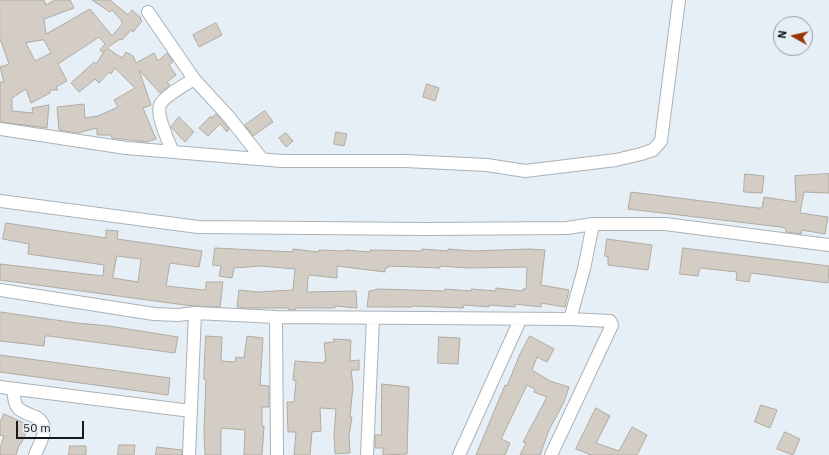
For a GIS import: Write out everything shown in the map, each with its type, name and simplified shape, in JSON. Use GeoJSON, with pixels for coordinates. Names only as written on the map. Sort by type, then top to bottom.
{"type":"FeatureCollection","features":[{"type":"Feature","properties":{"kind":"street"},"geometry":{"type":"LineString","coordinates":[[0,128],[126,148],[172,150],[282,161],[405,161],[488,165],[525,171],[616,160],[654,150],[661,141],[679,0]]}},
{"type":"Feature","properties":{"kind":"street"},"geometry":{"type":"LineString","coordinates":[[148,12],[194,79],[229,117],[262,159]]}},
{"type":"Feature","properties":{"kind":"street"},"geometry":{"type":"LineString","coordinates":[[172,150],[158,113],[160,105],[164,99],[194,79]]}},
{"type":"Feature","properties":{"kind":"street"},"geometry":{"type":"LineString","coordinates":[[0,201],[198,227],[441,229],[567,228],[593,224],[665,224],[829,245]]}},
{"type":"Feature","properties":{"kind":"street"},"geometry":{"type":"LineString","coordinates":[[570,319],[584,270],[593,224]]}},
{"type":"Feature","properties":{"kind":"street"},"geometry":{"type":"LineString","coordinates":[[0,290],[154,314],[178,315],[195,313],[276,317],[520,320],[570,319],[610,321],[612,325],[551,455]]}},
{"type":"Feature","properties":{"kind":"street"},"geometry":{"type":"LineString","coordinates":[[189,455],[195,313]]}},
{"type":"Feature","properties":{"kind":"street"},"geometry":{"type":"LineString","coordinates":[[276,317],[277,455]]}},
{"type":"Feature","properties":{"kind":"street"},"geometry":{"type":"LineString","coordinates":[[367,455],[373,318]]}},
{"type":"Feature","properties":{"kind":"street"},"geometry":{"type":"LineString","coordinates":[[459,455],[520,320]]}},
{"type":"Feature","properties":{"kind":"street"},"geometry":{"type":"LineString","coordinates":[[0,387],[191,411]]}},
{"type":"Feature","properties":{"kind":"street"},"geometry":{"type":"LineString","coordinates":[[13,389],[16,404],[19,409],[41,420],[44,425],[45,432],[35,455]]}},
{"type":"Feature","properties":{"kind":"building"},"geometry":{"type":"Polygon","coordinates":[[[0,0],[44,0],[46,5],[55,0],[70,0],[74,8],[44,19],[46,34],[90,9],[112,36],[123,23],[121,22],[122,21],[112,10],[110,12],[92,0],[110,0],[128,15],[132,10],[141,18],[140,19],[142,21],[133,32],[131,30],[122,40],[120,39],[107,48],[122,58],[126,52],[133,56],[136,63],[154,53],[158,61],[167,53],[173,62],[169,65],[176,75],[167,82],[170,85],[160,93],[139,70],[151,105],[143,108],[156,139],[147,142],[112,138],[111,135],[97,135],[97,128],[78,133],[59,130],[57,107],[84,104],[85,118],[98,116],[118,107],[114,100],[135,88],[115,68],[111,74],[109,72],[99,83],[95,79],[79,92],[71,83],[94,62],[96,64],[105,50],[102,52],[100,50],[105,44],[99,37],[58,64],[67,81],[56,87],[58,90],[50,90],[50,93],[31,103],[26,89],[12,98],[12,111],[33,113],[32,108],[49,105],[47,128],[0,122],[0,82],[4,82],[0,67],[9,64],[1,41],[0,42],[0,0]],[[44,40],[26,43],[35,61],[51,53],[44,40]]]}},
{"type":"Feature","properties":{"kind":"building"},"geometry":{"type":"Polygon","coordinates":[[[216,23],[222,35],[199,47],[193,35],[216,23]]]}},
{"type":"Feature","properties":{"kind":"building"},"geometry":{"type":"Polygon","coordinates":[[[427,84],[439,88],[435,101],[423,97],[427,84]]]}},
{"type":"Feature","properties":{"kind":"building"},"geometry":{"type":"Polygon","coordinates":[[[265,111],[273,122],[253,136],[245,125],[265,111]]]}},
{"type":"Feature","properties":{"kind":"building"},"geometry":{"type":"Polygon","coordinates":[[[216,114],[229,129],[227,132],[220,124],[208,136],[199,128],[211,116],[212,118],[216,114]]]}},
{"type":"Feature","properties":{"kind":"building"},"geometry":{"type":"Polygon","coordinates":[[[179,117],[194,132],[185,142],[171,127],[179,117]]]}},
{"type":"Feature","properties":{"kind":"building"},"geometry":{"type":"Polygon","coordinates":[[[336,132],[347,134],[344,146],[334,144],[336,132]]]}},
{"type":"Feature","properties":{"kind":"building"},"geometry":{"type":"Polygon","coordinates":[[[286,133],[293,141],[286,147],[279,138],[286,133]]]}},
{"type":"Feature","properties":{"kind":"building"},"geometry":{"type":"Polygon","coordinates":[[[745,174],[764,176],[762,193],[744,192],[745,174]]]}},
{"type":"Feature","properties":{"kind":"building"},"geometry":{"type":"Polygon","coordinates":[[[829,174],[829,193],[804,192],[800,213],[828,217],[825,234],[802,230],[801,234],[786,232],[786,229],[781,227],[628,209],[631,192],[762,208],[764,197],[796,202],[795,176],[829,174]]]}},
{"type":"Feature","properties":{"kind":"building"},"geometry":{"type":"Polygon","coordinates":[[[6,223],[106,238],[106,230],[118,231],[117,239],[202,251],[199,267],[170,263],[166,286],[204,290],[206,289],[206,282],[223,282],[220,307],[192,306],[0,280],[0,264],[103,276],[104,265],[28,254],[29,244],[3,239],[6,223]],[[117,256],[113,278],[138,282],[141,259],[117,256]]]}},
{"type":"Feature","properties":{"kind":"building"},"geometry":{"type":"Polygon","coordinates":[[[607,239],[652,245],[648,270],[608,265],[608,257],[605,256],[607,239]]]}},
{"type":"Feature","properties":{"kind":"building"},"geometry":{"type":"Polygon","coordinates":[[[215,248],[293,252],[293,249],[319,252],[319,250],[370,252],[370,250],[422,251],[422,249],[448,251],[448,249],[473,251],[529,249],[545,250],[541,285],[569,290],[565,307],[541,303],[541,307],[515,304],[515,307],[464,305],[463,308],[412,306],[367,307],[369,291],[379,289],[444,291],[445,289],[471,291],[471,289],[496,291],[496,288],[523,291],[523,289],[526,289],[527,267],[467,268],[440,266],[440,268],[388,266],[388,268],[385,268],[385,272],[337,266],[337,278],[310,275],[308,277],[307,292],[356,291],[357,308],[335,306],[335,308],[296,308],[295,310],[289,310],[289,308],[245,308],[237,307],[239,290],[257,292],[293,290],[295,269],[261,266],[234,268],[232,278],[219,276],[221,266],[213,265],[215,248]]]}},
{"type":"Feature","properties":{"kind":"building"},"geometry":{"type":"Polygon","coordinates":[[[683,248],[829,266],[828,283],[751,273],[749,282],[736,280],[737,272],[700,268],[698,276],[680,274],[683,248]]]}},
{"type":"Feature","properties":{"kind":"building"},"geometry":{"type":"Polygon","coordinates":[[[0,312],[109,326],[178,337],[175,353],[49,336],[45,336],[44,346],[0,341],[0,312]]]}},
{"type":"Feature","properties":{"kind":"building"},"geometry":{"type":"Polygon","coordinates":[[[206,336],[222,337],[221,361],[235,362],[236,357],[244,358],[247,336],[263,338],[260,385],[269,386],[269,407],[262,407],[262,426],[264,426],[262,455],[244,455],[245,430],[221,428],[221,455],[205,455],[204,431],[206,379],[204,379],[206,336]]]}},
{"type":"Feature","properties":{"kind":"building"},"geometry":{"type":"Polygon","coordinates":[[[530,336],[554,349],[547,362],[537,357],[532,370],[550,381],[569,387],[564,402],[549,430],[540,455],[520,455],[526,443],[523,442],[547,397],[534,392],[535,389],[527,385],[501,439],[510,443],[505,455],[476,455],[505,385],[507,386],[520,354],[530,336]]]}},
{"type":"Feature","properties":{"kind":"building"},"geometry":{"type":"Polygon","coordinates":[[[439,337],[460,338],[458,364],[438,363],[439,337]]]}},
{"type":"Feature","properties":{"kind":"building"},"geometry":{"type":"Polygon","coordinates":[[[334,339],[351,340],[350,361],[359,360],[359,370],[351,370],[353,386],[350,417],[352,417],[349,435],[350,453],[335,454],[334,434],[336,409],[320,408],[321,431],[312,432],[310,455],[294,455],[296,432],[288,432],[287,402],[294,402],[296,381],[293,380],[295,361],[324,363],[324,361],[326,361],[324,343],[334,342],[334,339]]]}},
{"type":"Feature","properties":{"kind":"building"},"geometry":{"type":"Polygon","coordinates":[[[0,355],[170,378],[168,395],[0,372],[0,355]]]}},
{"type":"Feature","properties":{"kind":"building"},"geometry":{"type":"Polygon","coordinates":[[[382,384],[409,387],[407,454],[383,455],[383,448],[375,448],[375,435],[381,435],[382,384]]]}},
{"type":"Feature","properties":{"kind":"building"},"geometry":{"type":"Polygon","coordinates":[[[761,405],[777,410],[770,428],[755,422],[761,405]]]}},
{"type":"Feature","properties":{"kind":"building"},"geometry":{"type":"Polygon","coordinates":[[[596,408],[610,416],[596,443],[619,451],[632,427],[647,435],[637,455],[591,455],[576,449],[596,408]]]}},
{"type":"Feature","properties":{"kind":"building"},"geometry":{"type":"Polygon","coordinates":[[[4,414],[29,425],[16,455],[0,455],[0,448],[4,436],[0,435],[0,423],[4,414]]]}},
{"type":"Feature","properties":{"kind":"building"},"geometry":{"type":"Polygon","coordinates":[[[785,432],[800,439],[793,455],[777,449],[785,432]]]}},
{"type":"Feature","properties":{"kind":"building"},"geometry":{"type":"Polygon","coordinates":[[[119,445],[135,445],[134,455],[118,455],[119,445]]]}},
{"type":"Feature","properties":{"kind":"building"},"geometry":{"type":"Polygon","coordinates":[[[70,446],[86,446],[86,455],[69,455],[70,446]]]}},
{"type":"Feature","properties":{"kind":"building"},"geometry":{"type":"Polygon","coordinates":[[[157,447],[182,450],[182,455],[156,455],[157,447]]]}}]}
